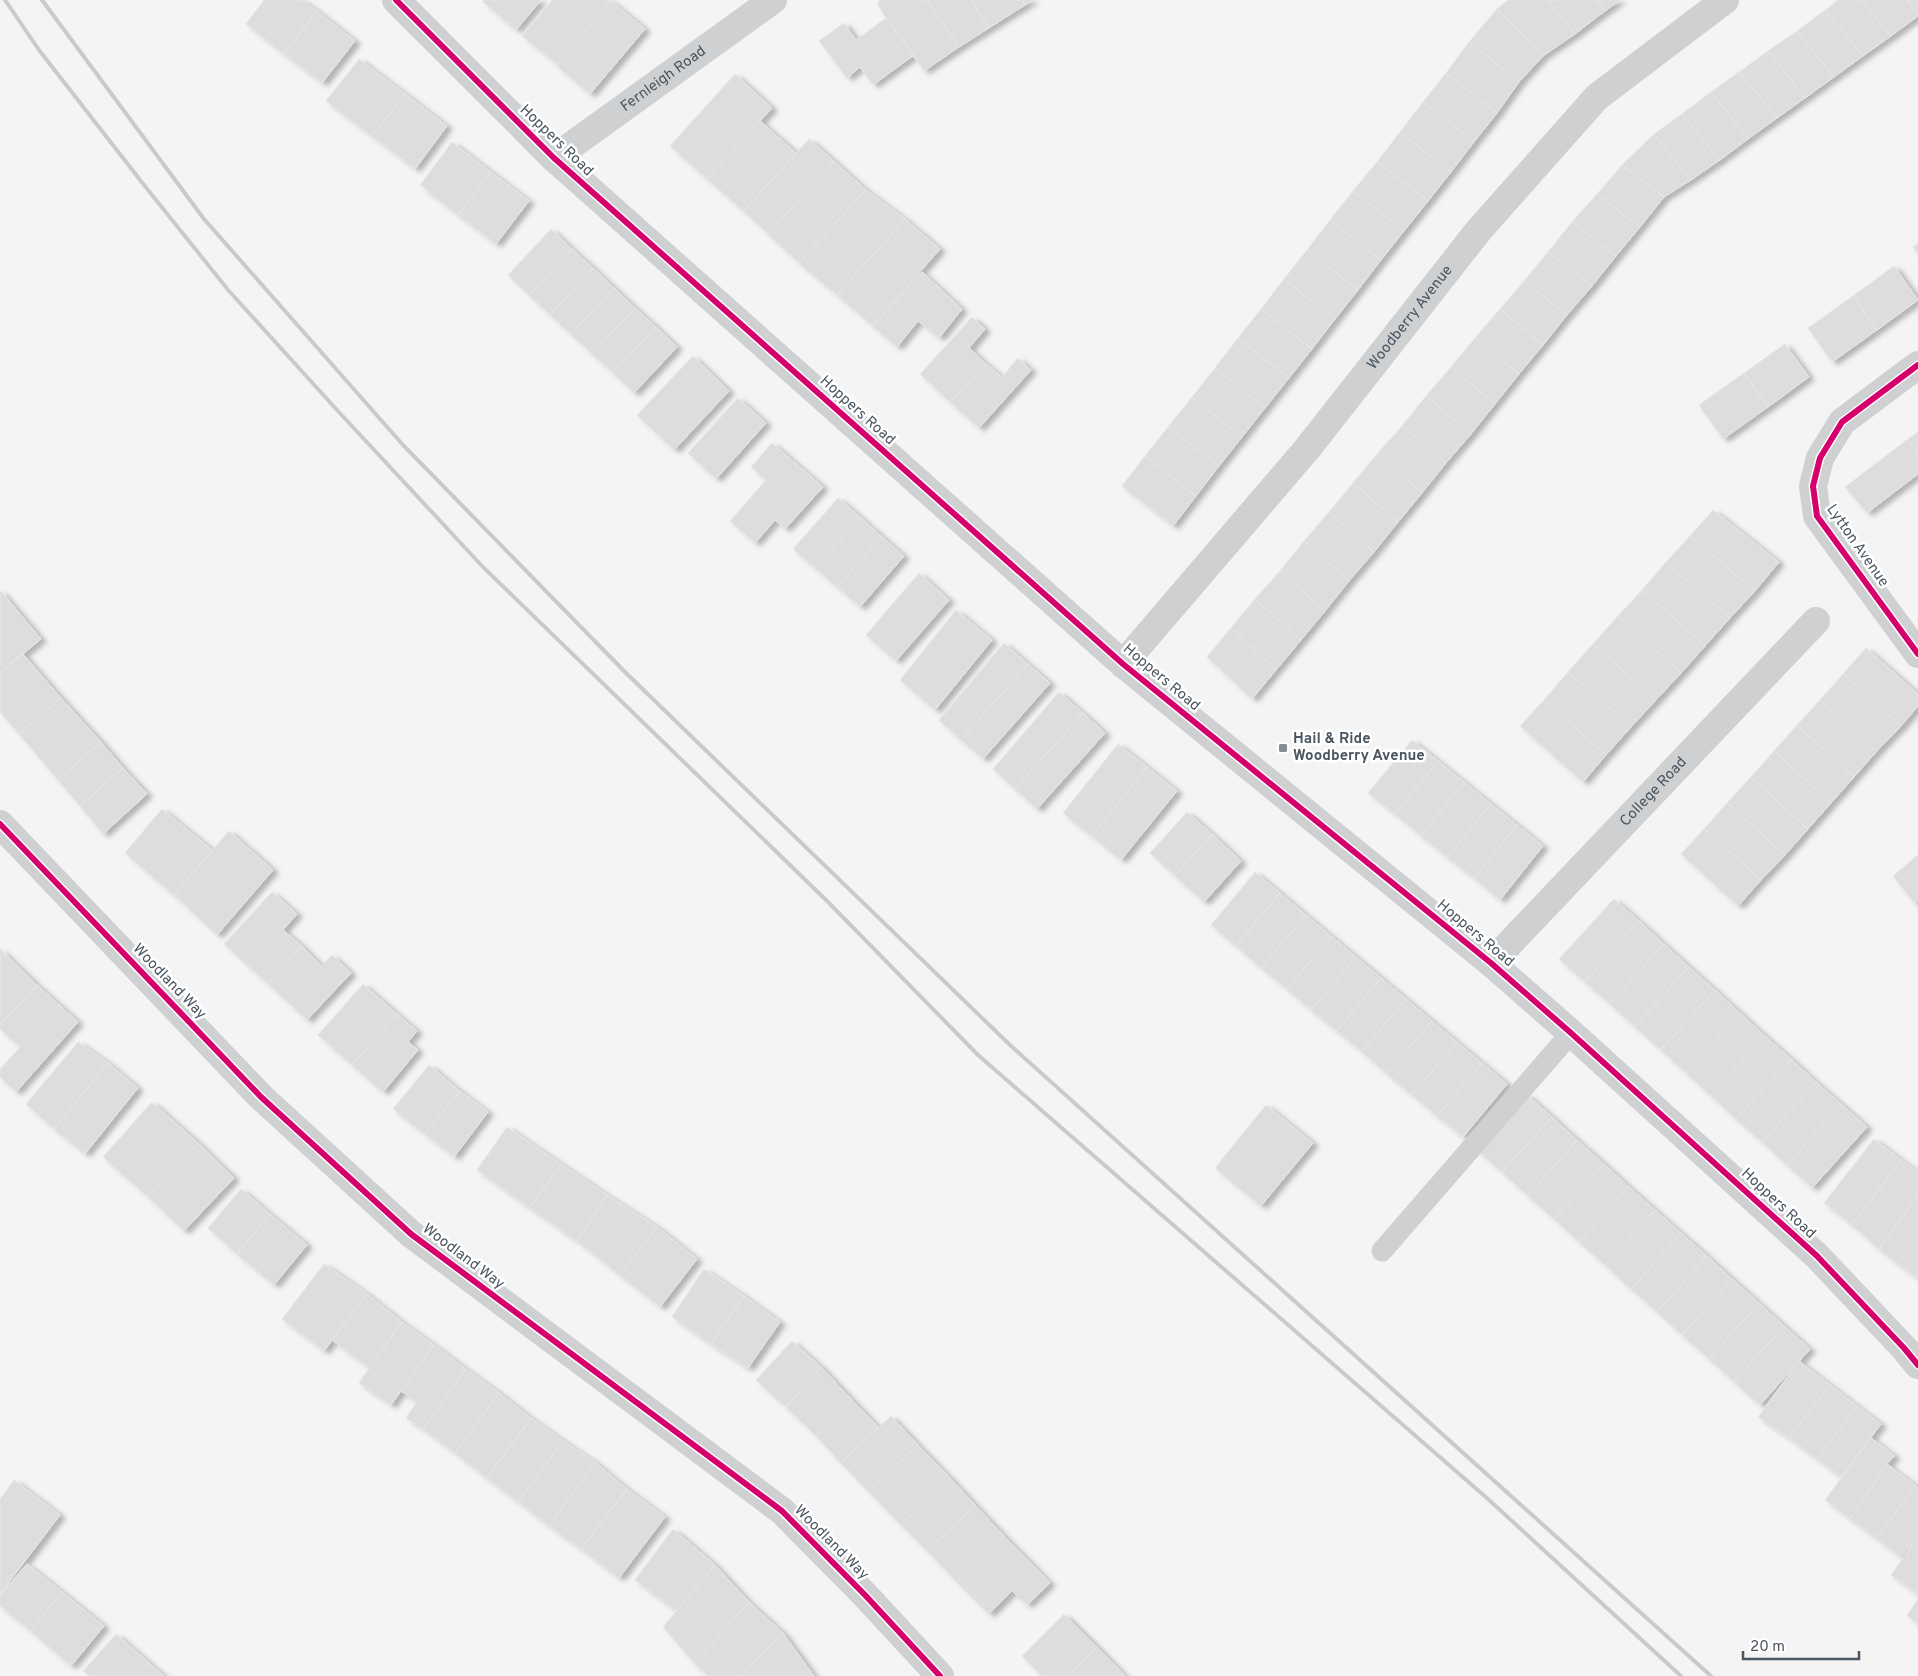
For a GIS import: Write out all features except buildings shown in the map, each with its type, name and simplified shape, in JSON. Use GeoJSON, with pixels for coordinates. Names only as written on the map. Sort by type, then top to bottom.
{"type":"FeatureCollection","features":[{"type":"Feature","properties":{"kind":"street","name":"Hoppers Road"},"geometry":{"type":"LineString","coordinates":[[396,0],[554,158],[1124,664],[1491,963],[1571,1033],[1816,1256],[1918,1365]]}},
{"type":"Feature","properties":{"kind":"street","name":"Fernleigh Road"},"geometry":{"type":"LineString","coordinates":[[554,158],[773,0]]}},
{"type":"Feature","properties":{"kind":"street","name":"Woodberry Avenue"},"geometry":{"type":"LineString","coordinates":[[1124,664],[1307,449],[1479,230],[1597,97],[1725,0]]}},
{"type":"Feature","properties":{"kind":"street","name":"Lytton Avenue"},"geometry":{"type":"LineString","coordinates":[[1918,365],[1842,422],[1820,458],[1813,486],[1817,516],[1918,654]]}},
{"type":"Feature","properties":{"kind":"street","name":"College Road"},"geometry":{"type":"LineString","coordinates":[[1491,963],[1816,620]]}},
{"type":"Feature","properties":{"kind":"street","name":"Woodland Way"},"geometry":{"type":"LineString","coordinates":[[0,824],[261,1097],[411,1234],[782,1511],[865,1595],[940,1676]]}},
{"type":"Feature","properties":{"kind":"lane"},"geometry":{"type":"LineString","coordinates":[[1382,1250],[1571,1033]]}},
{"type":"Feature","properties":{"kind":"railway"},"geometry":{"type":"LineString","coordinates":[[5,0],[39,50],[229,291],[483,567],[827,901],[978,1055],[1488,1499],[1681,1676]]}},
{"type":"Feature","properties":{"kind":"railway"},"geometry":{"type":"LineString","coordinates":[[42,0],[204,219],[403,445],[626,673],[1010,1045],[1711,1676]]}},
{"type":"Feature","properties":{"kind":"cycle path"},"geometry":{"type":"LineString","coordinates":[[396,0],[554,158],[1123,664],[1491,963],[1571,1033],[1817,1256],[1918,1365]]}},
{"type":"Feature","properties":{"kind":"cycle path"},"geometry":{"type":"LineString","coordinates":[[1918,365],[1842,422],[1820,458],[1813,486],[1817,516],[1918,654]]}},
{"type":"Feature","properties":{"kind":"cycle path"},"geometry":{"type":"LineString","coordinates":[[0,824],[261,1097],[411,1234],[782,1511],[865,1595],[940,1676]]}},
{"type":"Feature","properties":{"kind":"place","name":"Hail & Ride Woodberry Avenue"},"geometry":{"type":"Point","coordinates":[1283,748]}}]}
